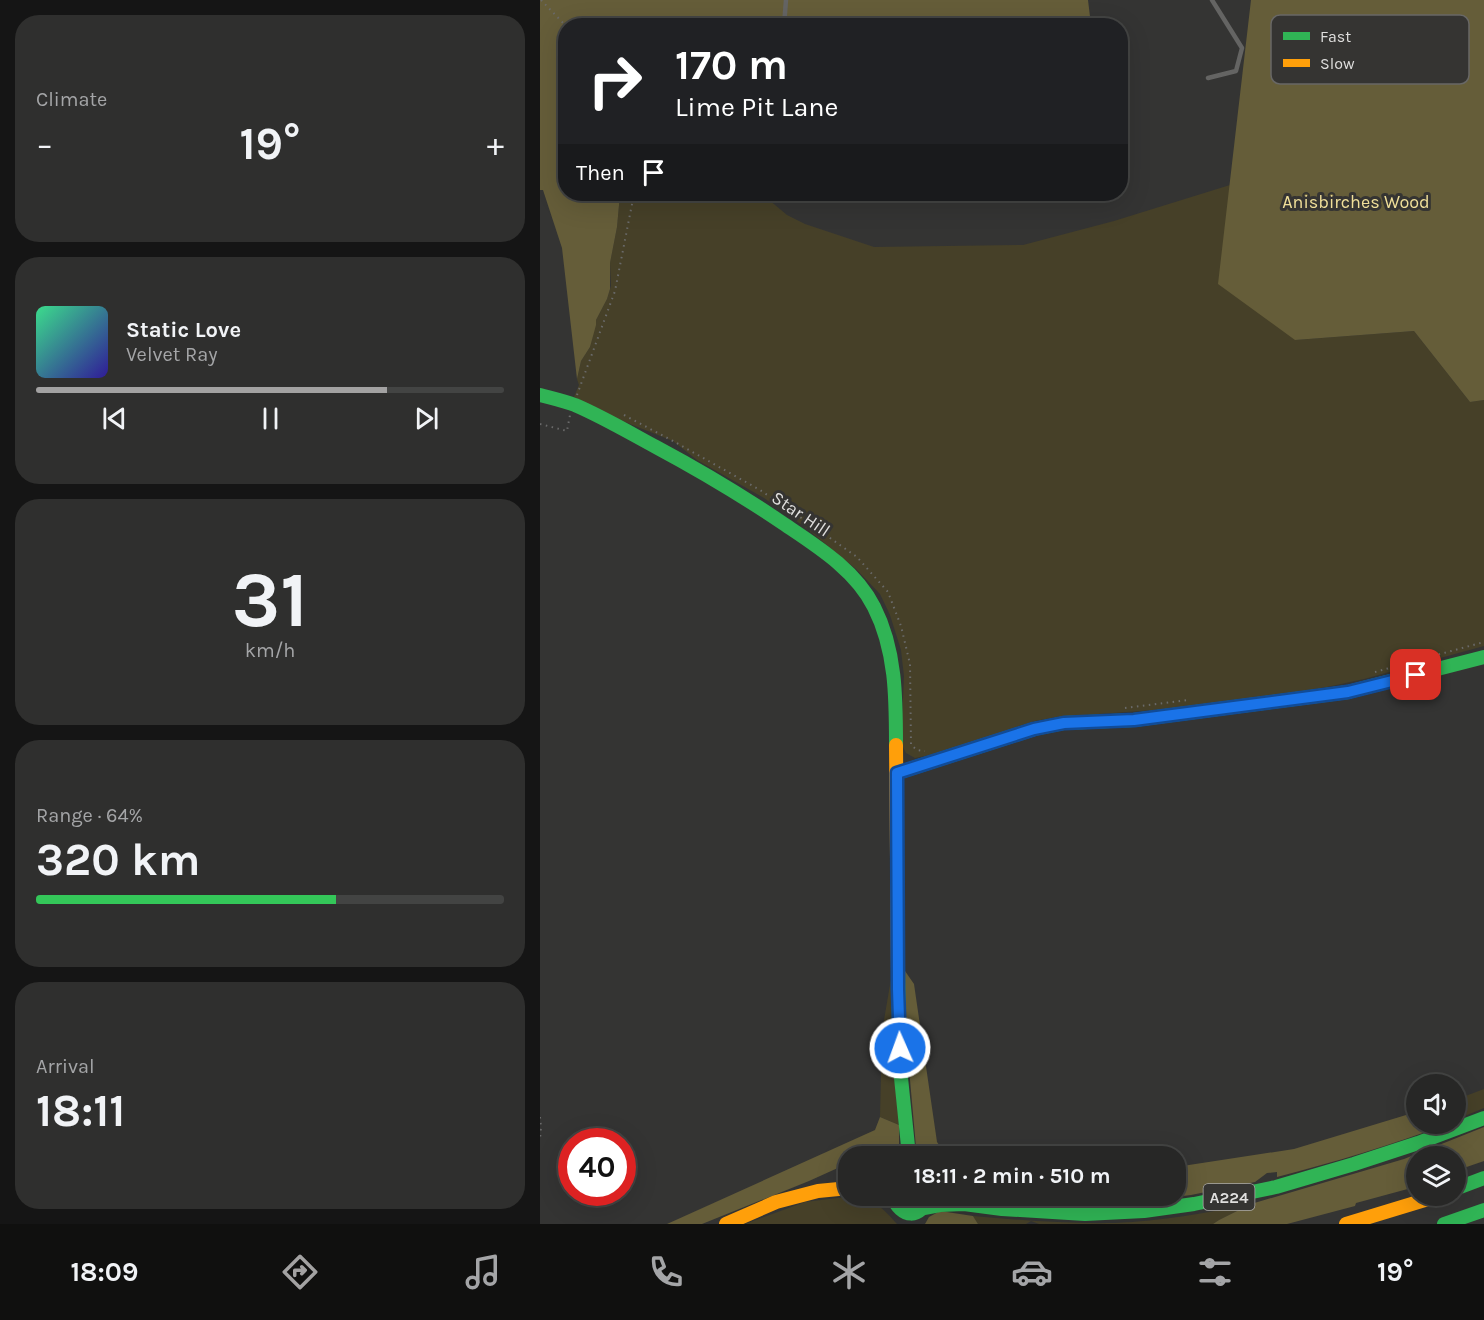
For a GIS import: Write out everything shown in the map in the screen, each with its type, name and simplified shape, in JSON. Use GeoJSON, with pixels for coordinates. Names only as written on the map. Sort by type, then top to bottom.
{"type":"FeatureCollection","features":[{"type":"Feature","properties":{"kind":"main road","name":"Star Hill"},"geometry":{"type":"LineString","coordinates":[[540,394],[574,405],[619,427],[689,465],[755,505],[839,564],[860,585],[874,606],[887,636],[893,664],[897,773],[899,1045],[908,1146]]}},
{"type":"Feature","properties":{"kind":"main road"},"geometry":{"type":"LineString","coordinates":[[897,773],[1034,729],[1064,723],[1134,720],[1348,692],[1484,657]]}},
{"type":"Feature","properties":{"kind":"main road","name":"A224"},"geometry":{"type":"LineString","coordinates":[[1186,1205],[1276,1187],[1418,1143],[1484,1118]]}},
{"type":"Feature","properties":{"kind":"main road"},"geometry":{"type":"LineString","coordinates":[[1466,1185],[1484,1178]]}},
{"type":"Feature","properties":{"kind":"main road"},"geometry":{"type":"LineString","coordinates":[[726,1224],[776,1202],[818,1191],[838,1189]]}},
{"type":"Feature","properties":{"kind":"main road"},"geometry":{"type":"LineString","coordinates":[[896,1206],[906,1213],[919,1210]]}},
{"type":"Feature","properties":{"kind":"main road","name":"A224"},"geometry":{"type":"LineString","coordinates":[[919,1210],[936,1206]]}},
{"type":"Feature","properties":{"kind":"main road","name":"A224"},"geometry":{"type":"LineString","coordinates":[[981,1206],[1033,1212],[1085,1214],[1177,1206]]}},
{"type":"Feature","properties":{"kind":"main road"},"geometry":{"type":"LineString","coordinates":[[1346,1224],[1406,1206]]}},
{"type":"Feature","properties":{"kind":"main road"},"geometry":{"type":"LineString","coordinates":[[1444,1224],[1484,1210]]}},
{"type":"Feature","properties":{"kind":"lane"},"geometry":{"type":"LineString","coordinates":[[785,18],[786,0]]}},
{"type":"Feature","properties":{"kind":"lane"},"geometry":{"type":"LineString","coordinates":[[1208,78],[1236,71],[1242,48],[1212,0]]}},
{"type":"Feature","properties":{"kind":"path"},"geometry":{"type":"LineString","coordinates":[[541,0],[558,18]]}},
{"type":"Feature","properties":{"kind":"path"},"geometry":{"type":"LineString","coordinates":[[540,424],[567,431],[574,405],[615,291],[633,201]]}},
{"type":"Feature","properties":{"kind":"path"},"geometry":{"type":"LineString","coordinates":[[620,413],[760,490],[857,557],[888,592],[901,626],[910,664],[910,745],[917,750],[933,749]]}},
{"type":"Feature","properties":{"kind":"path"},"geometry":{"type":"LineString","coordinates":[[1373,672],[1484,642]]}},
{"type":"Feature","properties":{"kind":"path"},"geometry":{"type":"LineString","coordinates":[[1115,709],[1186,700]]}},
{"type":"Feature","properties":{"kind":"path"},"geometry":{"type":"LineString","coordinates":[[540,1117],[542,1127],[540,1139]]}},
{"type":"Feature","properties":{"kind":"shaded area"},"geometry":{"type":"Polygon","coordinates":[[[1230,185],[1295,340],[1414,331],[1470,402],[1484,400],[1484,646],[1327,687],[1254,699],[1169,709],[1057,717],[1035,721],[936,754],[915,758],[906,753],[901,743],[904,676],[901,650],[890,615],[880,594],[856,569],[806,528],[764,498],[697,460],[673,441],[620,420],[574,397],[579,385],[577,379],[581,361],[590,347],[596,320],[611,286],[610,263],[619,201],[770,201],[787,215],[805,224],[874,247],[1023,245],[1114,221],[1230,185]]]}},
{"type":"Feature","properties":{"kind":"shaded area"},"geometry":{"type":"Polygon","coordinates":[[[892,973],[893,1062],[899,1125],[880,1117],[882,1032],[892,973]]]}},
{"type":"Feature","properties":{"kind":"shaded area"},"geometry":{"type":"Polygon","coordinates":[[[1484,1089],[1484,1108],[1466,1115],[1466,1096],[1484,1089]]]}},
{"type":"Feature","properties":{"kind":"shaded area"},"geometry":{"type":"Polygon","coordinates":[[[838,1198],[838,1206],[878,1206],[897,1224],[745,1224],[805,1202],[838,1198]]]}},
{"type":"Feature","properties":{"kind":"shaded area"},"geometry":{"type":"Polygon","coordinates":[[[1251,1204],[1213,1224],[1039,1224],[1031,1221],[1026,1224],[978,1224],[973,1216],[1115,1223],[1183,1216],[1251,1204]]]}},
{"type":"Feature","properties":{"kind":"green space"},"geometry":{"type":"Polygon","coordinates":[[[540,0],[1088,0],[1090,18],[558,18],[558,201],[619,201],[610,263],[610,289],[596,320],[590,347],[581,361],[577,379],[562,248],[543,190],[540,190],[540,0]]]}},
{"type":"Feature","properties":{"kind":"green space","name":"Anisbirches Wood"},"geometry":{"type":"Polygon","coordinates":[[[1251,0],[1484,0],[1484,400],[1470,402],[1414,331],[1295,340],[1218,284],[1251,0]]]}},
{"type":"Feature","properties":{"kind":"green space"},"geometry":{"type":"Polygon","coordinates":[[[905,971],[914,984],[937,1142],[940,1146],[916,1146],[903,981],[905,971]]]}},
{"type":"Feature","properties":{"kind":"green space"},"geometry":{"type":"Polygon","coordinates":[[[1406,1115],[1406,1134],[1418,1134],[1277,1177],[1277,1172],[1267,1173],[1255,1182],[1186,1196],[1186,1165],[1294,1149],[1406,1115]]]}},
{"type":"Feature","properties":{"kind":"green space"},"geometry":{"type":"Polygon","coordinates":[[[880,1117],[899,1125],[899,1146],[840,1146],[875,1130],[880,1117]]]}},
{"type":"Feature","properties":{"kind":"green space"},"geometry":{"type":"Polygon","coordinates":[[[1484,1127],[1484,1161],[1466,1167],[1466,1146],[1436,1146],[1484,1127]]]}},
{"type":"Feature","properties":{"kind":"green space"},"geometry":{"type":"Polygon","coordinates":[[[838,1147],[838,1168],[702,1224],[667,1224],[838,1147]]]}},
{"type":"Feature","properties":{"kind":"green space"},"geometry":{"type":"Polygon","coordinates":[[[1406,1158],[1406,1189],[1287,1224],[1213,1224],[1251,1204],[1406,1158]]]}},
{"type":"Feature","properties":{"kind":"green space"},"geometry":{"type":"Polygon","coordinates":[[[940,1211],[973,1216],[978,1224],[925,1224],[929,1217],[940,1211]]]}},
{"type":"Feature","properties":{"kind":"traffic: fast"},"geometry":{"type":"LineString","coordinates":[[540,395],[585,410],[688,465],[781,522],[845,569],[866,593],[887,640],[895,692],[896,745]]}},
{"type":"Feature","properties":{"kind":"traffic: fast"},"geometry":{"type":"LineString","coordinates":[[897,773],[1034,729],[1064,723],[1134,720],[1348,692],[1484,657]]}},
{"type":"Feature","properties":{"kind":"traffic: fast"},"geometry":{"type":"LineString","coordinates":[[898,972],[900,1068],[908,1146]]}},
{"type":"Feature","properties":{"kind":"traffic: fast"},"geometry":{"type":"LineString","coordinates":[[924,1208],[964,1204],[1002,1209],[1085,1214],[1144,1211],[1194,1204],[1276,1187],[1354,1164],[1484,1118]]}},
{"type":"Feature","properties":{"kind":"traffic: fast"},"geometry":{"type":"LineString","coordinates":[[1466,1185],[1484,1178]]}},
{"type":"Feature","properties":{"kind":"traffic: fast"},"geometry":{"type":"LineString","coordinates":[[898,1206],[911,1214],[916,1213],[923,1206]]}},
{"type":"Feature","properties":{"kind":"traffic: fast"},"geometry":{"type":"LineString","coordinates":[[1444,1224],[1484,1210]]}},
{"type":"Feature","properties":{"kind":"traffic: slow"},"geometry":{"type":"LineString","coordinates":[[896,745],[898,972]]}},
{"type":"Feature","properties":{"kind":"traffic: slow"},"geometry":{"type":"LineString","coordinates":[[726,1224],[776,1202],[818,1191],[838,1189]]}},
{"type":"Feature","properties":{"kind":"traffic: slow"},"geometry":{"type":"LineString","coordinates":[[1346,1224],[1406,1206]]}},
{"type":"Feature","properties":{"kind":"route"},"geometry":{"type":"LineString","coordinates":[[900,1048],[897,773],[1034,729],[1064,723],[1134,720],[1348,692],[1416,675]]}}]}
